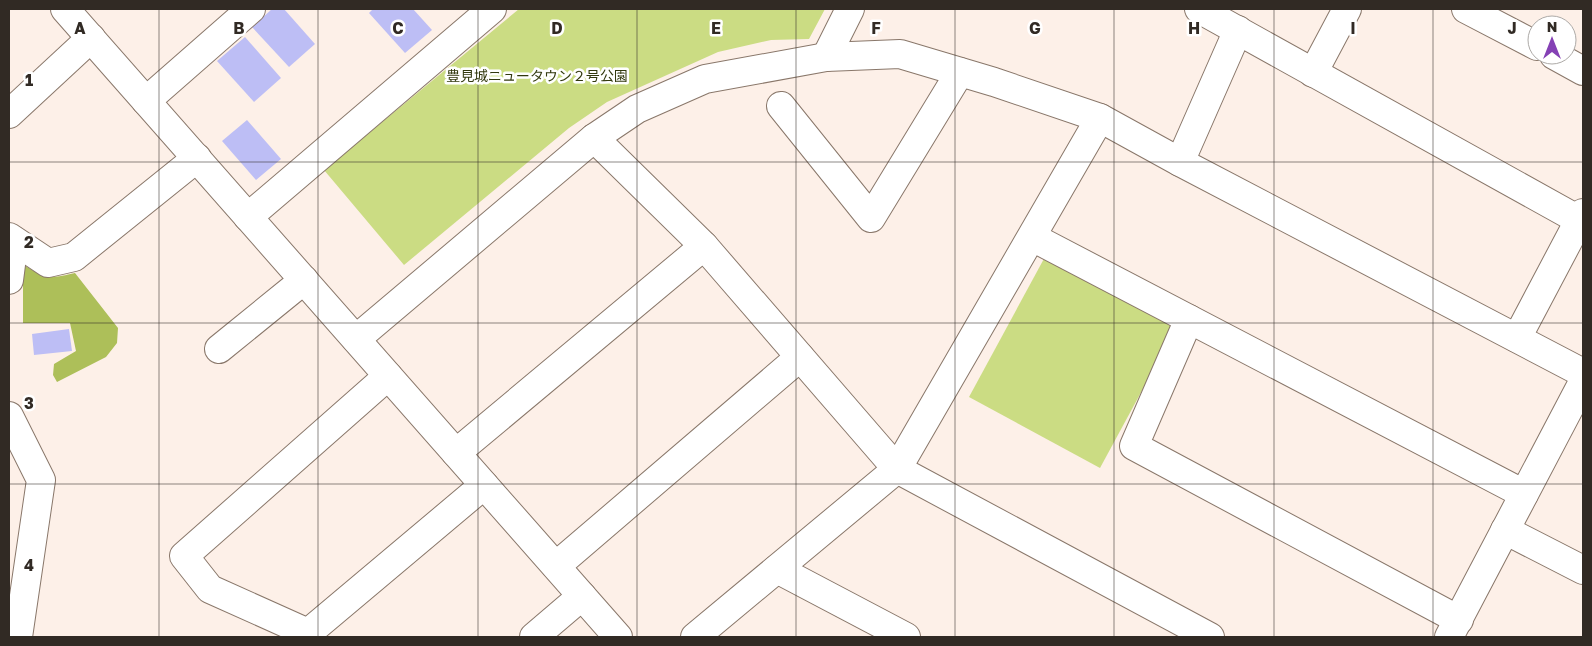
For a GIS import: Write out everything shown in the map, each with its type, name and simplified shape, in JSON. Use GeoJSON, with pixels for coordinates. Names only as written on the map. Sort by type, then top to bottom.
{"type":"FeatureCollection","features":[{"type":"Feature","properties":{"kind":"street"},"geometry":{"type":"LineString","coordinates":[[65,9],[618,637]]}},
{"type":"Feature","properties":{"kind":"street"},"geometry":{"type":"LineString","coordinates":[[146,101],[251,9]]}},
{"type":"Feature","properties":{"kind":"street"},"geometry":{"type":"LineString","coordinates":[[248,217],[492,9]]}},
{"type":"Feature","properties":{"kind":"street"},"geometry":{"type":"LineString","coordinates":[[826,57],[850,9]]}},
{"type":"Feature","properties":{"kind":"street"},"geometry":{"type":"LineString","coordinates":[[1199,9],[1581,216],[1518,338]]}},
{"type":"Feature","properties":{"kind":"street"},"geometry":{"type":"LineString","coordinates":[[1313,72],[1347,9]]}},
{"type":"Feature","properties":{"kind":"street"},"geometry":{"type":"LineString","coordinates":[[1466,9],[1527,41]]}},
{"type":"Feature","properties":{"kind":"street"},"geometry":{"type":"LineString","coordinates":[[1180,162],[1238,30]]}},
{"type":"Feature","properties":{"kind":"street"},"geometry":{"type":"LineString","coordinates":[[9,114],[91,38]]}},
{"type":"Feature","properties":{"kind":"street"},"geometry":{"type":"LineString","coordinates":[[356,339],[594,138],[636,110],[705,79],[826,57],[900,54],[1100,118],[1180,162],[1583,373]]}},
{"type":"Feature","properties":{"kind":"street"},"geometry":{"type":"LineString","coordinates":[[781,106],[871,218],[960,72]]}},
{"type":"Feature","properties":{"kind":"street"},"geometry":{"type":"LineString","coordinates":[[695,637],[897,469],[1100,118]]}},
{"type":"Feature","properties":{"kind":"street"},"geometry":{"type":"LineString","coordinates":[[594,138],[704,246],[897,469],[1210,637]]}},
{"type":"Feature","properties":{"kind":"street"},"geometry":{"type":"LineString","coordinates":[[11,239],[48,263],[74,257],[197,158]]}},
{"type":"Feature","properties":{"kind":"street"},"geometry":{"type":"LineString","coordinates":[[1032,236],[1524,494]]}},
{"type":"Feature","properties":{"kind":"street"},"geometry":{"type":"LineString","coordinates":[[9,280],[11,239]]}},
{"type":"Feature","properties":{"kind":"street"},"geometry":{"type":"LineString","coordinates":[[456,453],[704,246]]}},
{"type":"Feature","properties":{"kind":"street"},"geometry":{"type":"LineString","coordinates":[[219,349],[304,280]]}},
{"type":"Feature","properties":{"kind":"street"},"geometry":{"type":"LineString","coordinates":[[1189,319],[1134,446],[1454,628],[1583,382]]}},
{"type":"Feature","properties":{"kind":"street"},"geometry":{"type":"LineString","coordinates":[[556,566],[800,357]]}},
{"type":"Feature","properties":{"kind":"street"},"geometry":{"type":"LineString","coordinates":[[388,376],[184,556],[210,589],[308,634],[484,485]]}},
{"type":"Feature","properties":{"kind":"street"},"geometry":{"type":"LineString","coordinates":[[10,422],[41,480],[18,637]]}},
{"type":"Feature","properties":{"kind":"street"},"geometry":{"type":"LineString","coordinates":[[1505,530],[1583,570]]}},
{"type":"Feature","properties":{"kind":"street"},"geometry":{"type":"LineString","coordinates":[[777,569],[894,634]]}},
{"type":"Feature","properties":{"kind":"street"},"geometry":{"type":"LineString","coordinates":[[534,637],[582,596]]}},
{"type":"Feature","properties":{"kind":"green space","name":"豊見城ニュータウン２号公園"},"geometry":{"type":"Polygon","coordinates":[[[519,9],[825,9],[809,39],[771,40],[718,52],[607,102],[569,128],[404,265],[324,170],[519,9]]]}},
{"type":"Feature","properties":{"kind":"green space"},"geometry":{"type":"Polygon","coordinates":[[[1046,255],[1177,326],[1100,468],[969,397],[1046,255]]]}},
{"type":"Feature","properties":{"kind":"green space"},"geometry":{"type":"Polygon","coordinates":[[[23,264],[36,273],[53,277],[75,273],[118,328],[117,343],[106,357],[57,382],[53,375],[54,364],[76,351],[70,323],[23,323],[23,264]]]}},
{"type":"Feature","properties":{"kind":"building"},"geometry":{"type":"Polygon","coordinates":[[[272,9],[284,9],[315,44],[289,67],[252,27],[272,9]]]}},
{"type":"Feature","properties":{"kind":"building"},"geometry":{"type":"Polygon","coordinates":[[[373,9],[413,9],[432,30],[405,53],[369,13],[373,9]]]}},
{"type":"Feature","properties":{"kind":"building"},"geometry":{"type":"Polygon","coordinates":[[[245,37],[281,78],[254,102],[217,61],[245,37]]]}},
{"type":"Feature","properties":{"kind":"building"},"geometry":{"type":"Polygon","coordinates":[[[247,120],[281,159],[256,180],[222,141],[247,120]]]}},
{"type":"Feature","properties":{"kind":"building"},"geometry":{"type":"Polygon","coordinates":[[[69,329],[72,351],[34,355],[32,334],[69,329]]]}}]}
